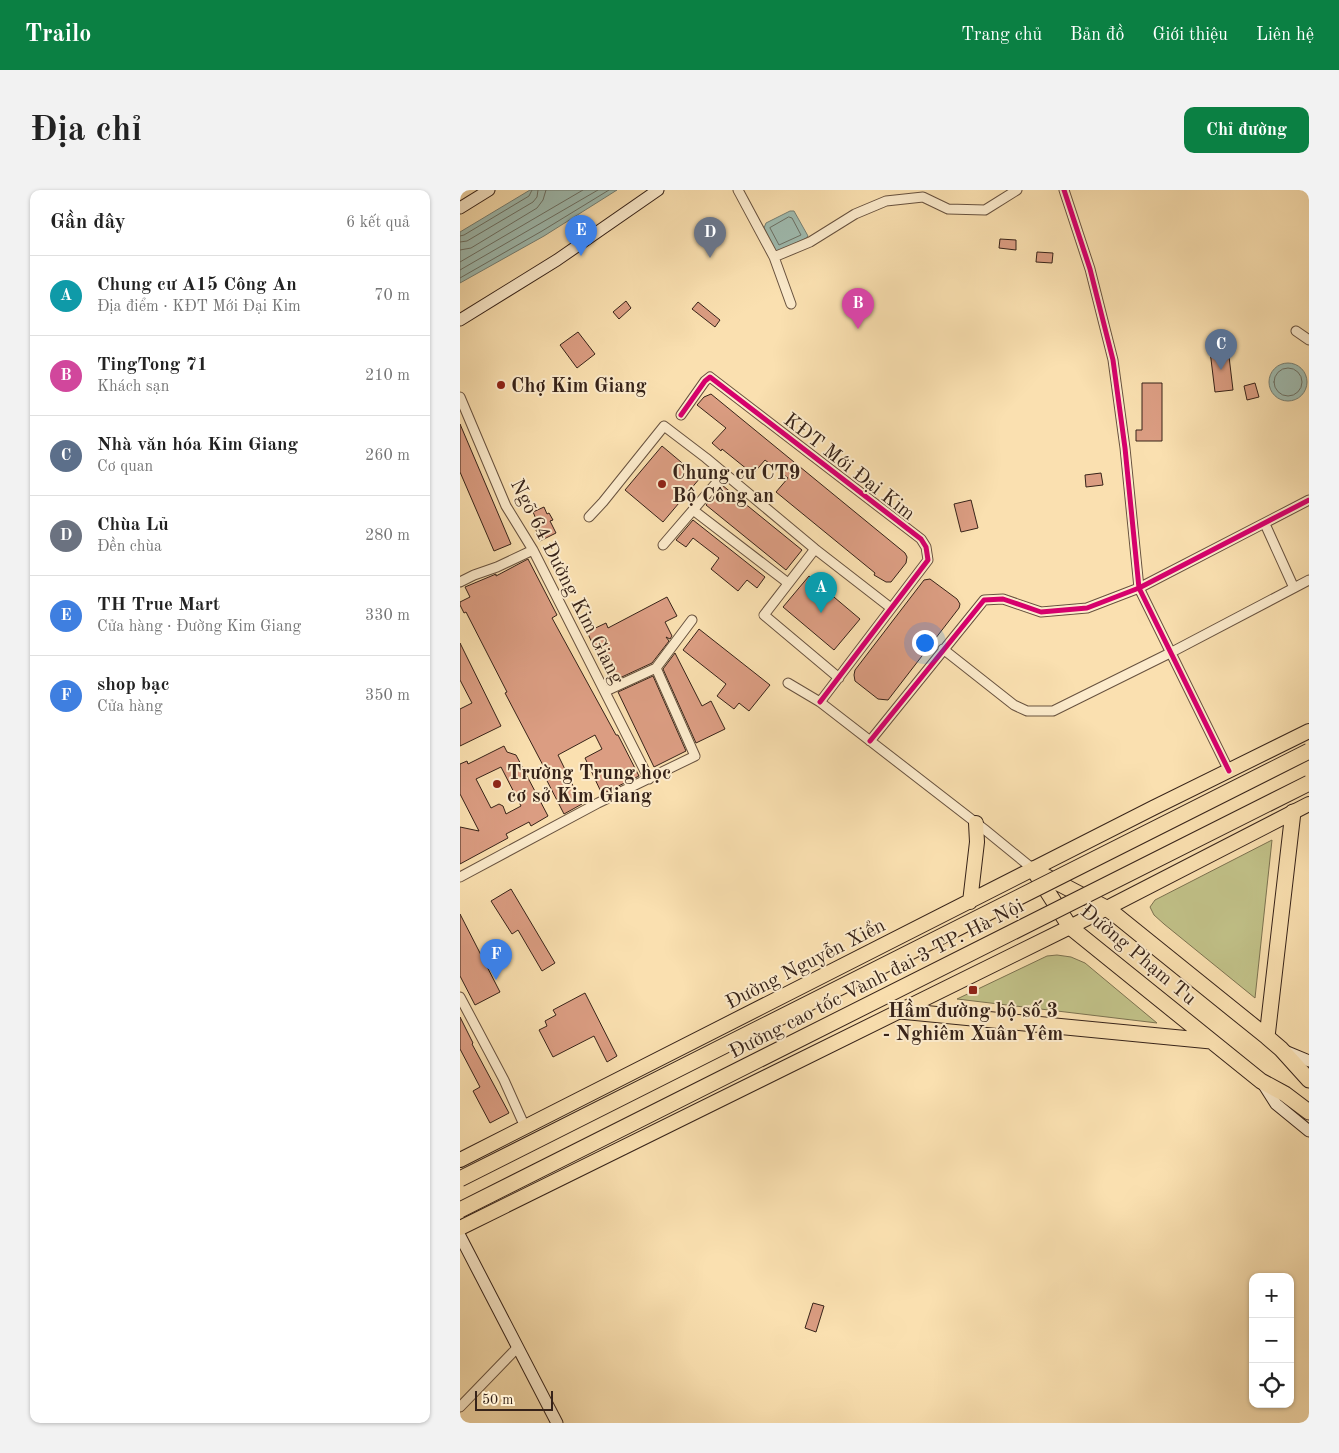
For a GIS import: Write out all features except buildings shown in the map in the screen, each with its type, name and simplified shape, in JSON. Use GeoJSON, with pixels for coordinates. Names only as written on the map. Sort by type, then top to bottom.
{"type":"FeatureCollection","features":[{"type":"Feature","properties":{"kind":"highway","name":"Đường cao tốc Vành đai 3 TP. Hà Nội"},"geometry":{"type":"LineString","coordinates":[[460,1179],[1309,751]]}},
{"type":"Feature","properties":{"kind":"highway","name":"Đường cao tốc Vành đai 3 TP. Hà Nội"},"geometry":{"type":"LineString","coordinates":[[460,1210],[1309,782]]}},
{"type":"Feature","properties":{"kind":"highway"},"geometry":{"type":"LineString","coordinates":[[1267,1037],[1293,812]]}},
{"type":"Feature","properties":{"kind":"highway","name":"Đường Phạm Tu"},"geometry":{"type":"LineString","coordinates":[[1033,870],[1106,908],[1267,1037],[1281,1049],[1309,1080]]}},
{"type":"Feature","properties":{"kind":"highway","name":"Đường Phạm Tu"},"geometry":{"type":"LineString","coordinates":[[1033,870],[1070,927],[1261,1081],[1285,1094],[1309,1112]]}},
{"type":"Feature","properties":{"kind":"highway"},"geometry":{"type":"LineString","coordinates":[[900,1011],[1211,1041]]}},
{"type":"Feature","properties":{"kind":"main road"},"geometry":{"type":"LineString","coordinates":[[460,208],[489,190]]}},
{"type":"Feature","properties":{"kind":"main road"},"geometry":{"type":"LineString","coordinates":[[460,320],[557,260],[658,190]]}},
{"type":"Feature","properties":{"kind":"main road","name":"Đường Nguyễn Xiển"},"geometry":{"type":"LineString","coordinates":[[460,1160],[1033,870],[1167,800],[1309,731]]}},
{"type":"Feature","properties":{"kind":"main road"},"geometry":{"type":"LineString","coordinates":[[460,1228],[1070,927],[1309,804]]}},
{"type":"Feature","properties":{"kind":"main road"},"geometry":{"type":"LineString","coordinates":[[970,902],[977,842],[976,822]]}},
{"type":"Feature","properties":{"kind":"main road","name":"Đường Phạm Tu"},"geometry":{"type":"LineString","coordinates":[[1281,1049],[1309,1061]]}},
{"type":"Feature","properties":{"kind":"main road"},"geometry":{"type":"LineString","coordinates":[[460,1214],[777,1056],[801,1060]]}},
{"type":"Feature","properties":{"kind":"main road","name":"Đường Phạm Tu"},"geometry":{"type":"LineString","coordinates":[[1261,1081],[1276,1104],[1309,1131]]}},
{"type":"Feature","properties":{"kind":"main road"},"geometry":{"type":"LineString","coordinates":[[460,1236],[557,1423]]}},
{"type":"Feature","properties":{"kind":"street"},"geometry":{"type":"LineString","coordinates":[[738,190],[774,257],[791,304]]}},
{"type":"Feature","properties":{"kind":"street"},"geometry":{"type":"LineString","coordinates":[[774,257],[810,242],[855,214],[886,201],[923,197],[948,209],[985,210],[1017,190]]}},
{"type":"Feature","properties":{"kind":"street"},"geometry":{"type":"LineString","coordinates":[[1064,190],[1090,269],[1113,360],[1125,448],[1138,588],[1229,771]]}},
{"type":"Feature","properties":{"kind":"street"},"geometry":{"type":"LineString","coordinates":[[1296,331],[1309,340]]}},
{"type":"Feature","properties":{"kind":"street","name":"KĐT Mới Đại Kim"},"geometry":{"type":"LineString","coordinates":[[681,415],[705,381],[710,377],[921,540],[926,547],[928,560],[820,702]]}},
{"type":"Feature","properties":{"kind":"street","name":"Ngõ 64 Đường Kim Giang"},"geometry":{"type":"LineString","coordinates":[[460,397],[506,506],[533,550],[649,779]]}},
{"type":"Feature","properties":{"kind":"street"},"geometry":{"type":"LineString","coordinates":[[589,517],[604,502],[664,426],[815,549],[891,608]]}},
{"type":"Feature","properties":{"kind":"street"},"geometry":{"type":"LineString","coordinates":[[663,545],[724,474]]}},
{"type":"Feature","properties":{"kind":"street"},"geometry":{"type":"LineString","coordinates":[[870,741],[984,600],[1003,599],[1041,612],[1087,608],[1138,588],[1309,500]]}},
{"type":"Feature","properties":{"kind":"street"},"geometry":{"type":"LineString","coordinates":[[693,510],[788,583]]}},
{"type":"Feature","properties":{"kind":"street"},"geometry":{"type":"LineString","coordinates":[[1265,524],[1294,588]]}},
{"type":"Feature","properties":{"kind":"street"},"geometry":{"type":"LineString","coordinates":[[815,549],[764,615],[838,678]]}},
{"type":"Feature","properties":{"kind":"street"},"geometry":{"type":"LineString","coordinates":[[460,582],[498,567],[533,550]]}},
{"type":"Feature","properties":{"kind":"street"},"geometry":{"type":"LineString","coordinates":[[943,649],[1014,705],[1028,711],[1053,711],[1170,653],[1309,580]]}},
{"type":"Feature","properties":{"kind":"street"},"geometry":{"type":"LineString","coordinates":[[606,691],[656,668],[692,620]]}},
{"type":"Feature","properties":{"kind":"street"},"geometry":{"type":"LineString","coordinates":[[460,877],[598,803],[695,756],[656,668]]}},
{"type":"Feature","properties":{"kind":"street"},"geometry":{"type":"LineString","coordinates":[[788,683],[820,702],[976,822],[1033,870]]}},
{"type":"Feature","properties":{"kind":"street"},"geometry":{"type":"LineString","coordinates":[[460,998],[464,1014],[504,1080],[525,1127]]}},
{"type":"Feature","properties":{"kind":"street"},"geometry":{"type":"LineString","coordinates":[[460,1407],[518,1347]]}},
{"type":"Feature","properties":{"kind":"green space"},"geometry":{"type":"Polygon","coordinates":[[[1272,840],[1255,998],[1164,924],[1154,915],[1150,907],[1155,900],[1272,840]]]}},
{"type":"Feature","properties":{"kind":"green space"},"geometry":{"type":"Polygon","coordinates":[[[1047,956],[1071,957],[1085,963],[1157,1023],[957,999],[1047,956]]]}},
{"type":"Feature","properties":{"kind":"water"},"geometry":{"type":"Polygon","coordinates":[[[530,190],[617,190],[544,236],[460,283],[460,232],[530,190]]]}},
{"type":"Feature","properties":{"kind":"water"},"geometry":{"type":"Polygon","coordinates":[[[790,211],[794,211],[808,236],[778,252],[774,250],[764,228],[766,223],[790,211]]]}},
{"type":"Feature","properties":{"kind":"water"},"geometry":{"type":"Polygon","coordinates":[[[1288,363],[1301,369],[1307,382],[1301,395],[1288,401],[1275,395],[1269,382],[1275,369],[1288,363]]]}},
{"type":"Feature","properties":{"kind":"cycle path"},"geometry":{"type":"LineString","coordinates":[[1064,190],[1090,269],[1113,360],[1125,448],[1139,588],[1229,771]]}},
{"type":"Feature","properties":{"kind":"cycle path"},"geometry":{"type":"LineString","coordinates":[[681,415],[705,381],[710,377],[921,539],[926,547],[928,560],[820,702]]}},
{"type":"Feature","properties":{"kind":"cycle path"},"geometry":{"type":"LineString","coordinates":[[870,741],[984,600],[1003,599],[1041,612],[1087,608],[1139,588],[1309,500]]}},
{"type":"Feature","properties":{"kind":"place","name":"TH True Mart"},"geometry":{"type":"Point","coordinates":[581,256]}},
{"type":"Feature","properties":{"kind":"place","name":"Chùa Lủ"},"geometry":{"type":"Point","coordinates":[710,258]}},
{"type":"Feature","properties":{"kind":"place","name":"TingTong 71"},"geometry":{"type":"Point","coordinates":[858,329]}},
{"type":"Feature","properties":{"kind":"place","name":"Nhà văn hóa Kim Giang"},"geometry":{"type":"Point","coordinates":[1221,370]}},
{"type":"Feature","properties":{"kind":"place","name":"Chợ Kim Giang"},"geometry":{"type":"Point","coordinates":[501,385]}},
{"type":"Feature","properties":{"kind":"place","name":"Chung cư CT9 Bộ Công an"},"geometry":{"type":"Point","coordinates":[662,484]}},
{"type":"Feature","properties":{"kind":"place","name":"Chung cư A15 Công An"},"geometry":{"type":"Point","coordinates":[821,613]}},
{"type":"Feature","properties":{"kind":"place","name":"Trường Trung học cơ sở Kim Giang"},"geometry":{"type":"Point","coordinates":[497,784]}},
{"type":"Feature","properties":{"kind":"place","name":"shop bạc"},"geometry":{"type":"Point","coordinates":[496,980]}},
{"type":"Feature","properties":{"kind":"place","name":"Hầm đường bộ số 3 - Nghiêm Xuân Yêm"},"geometry":{"type":"Point","coordinates":[973,990]}}]}
